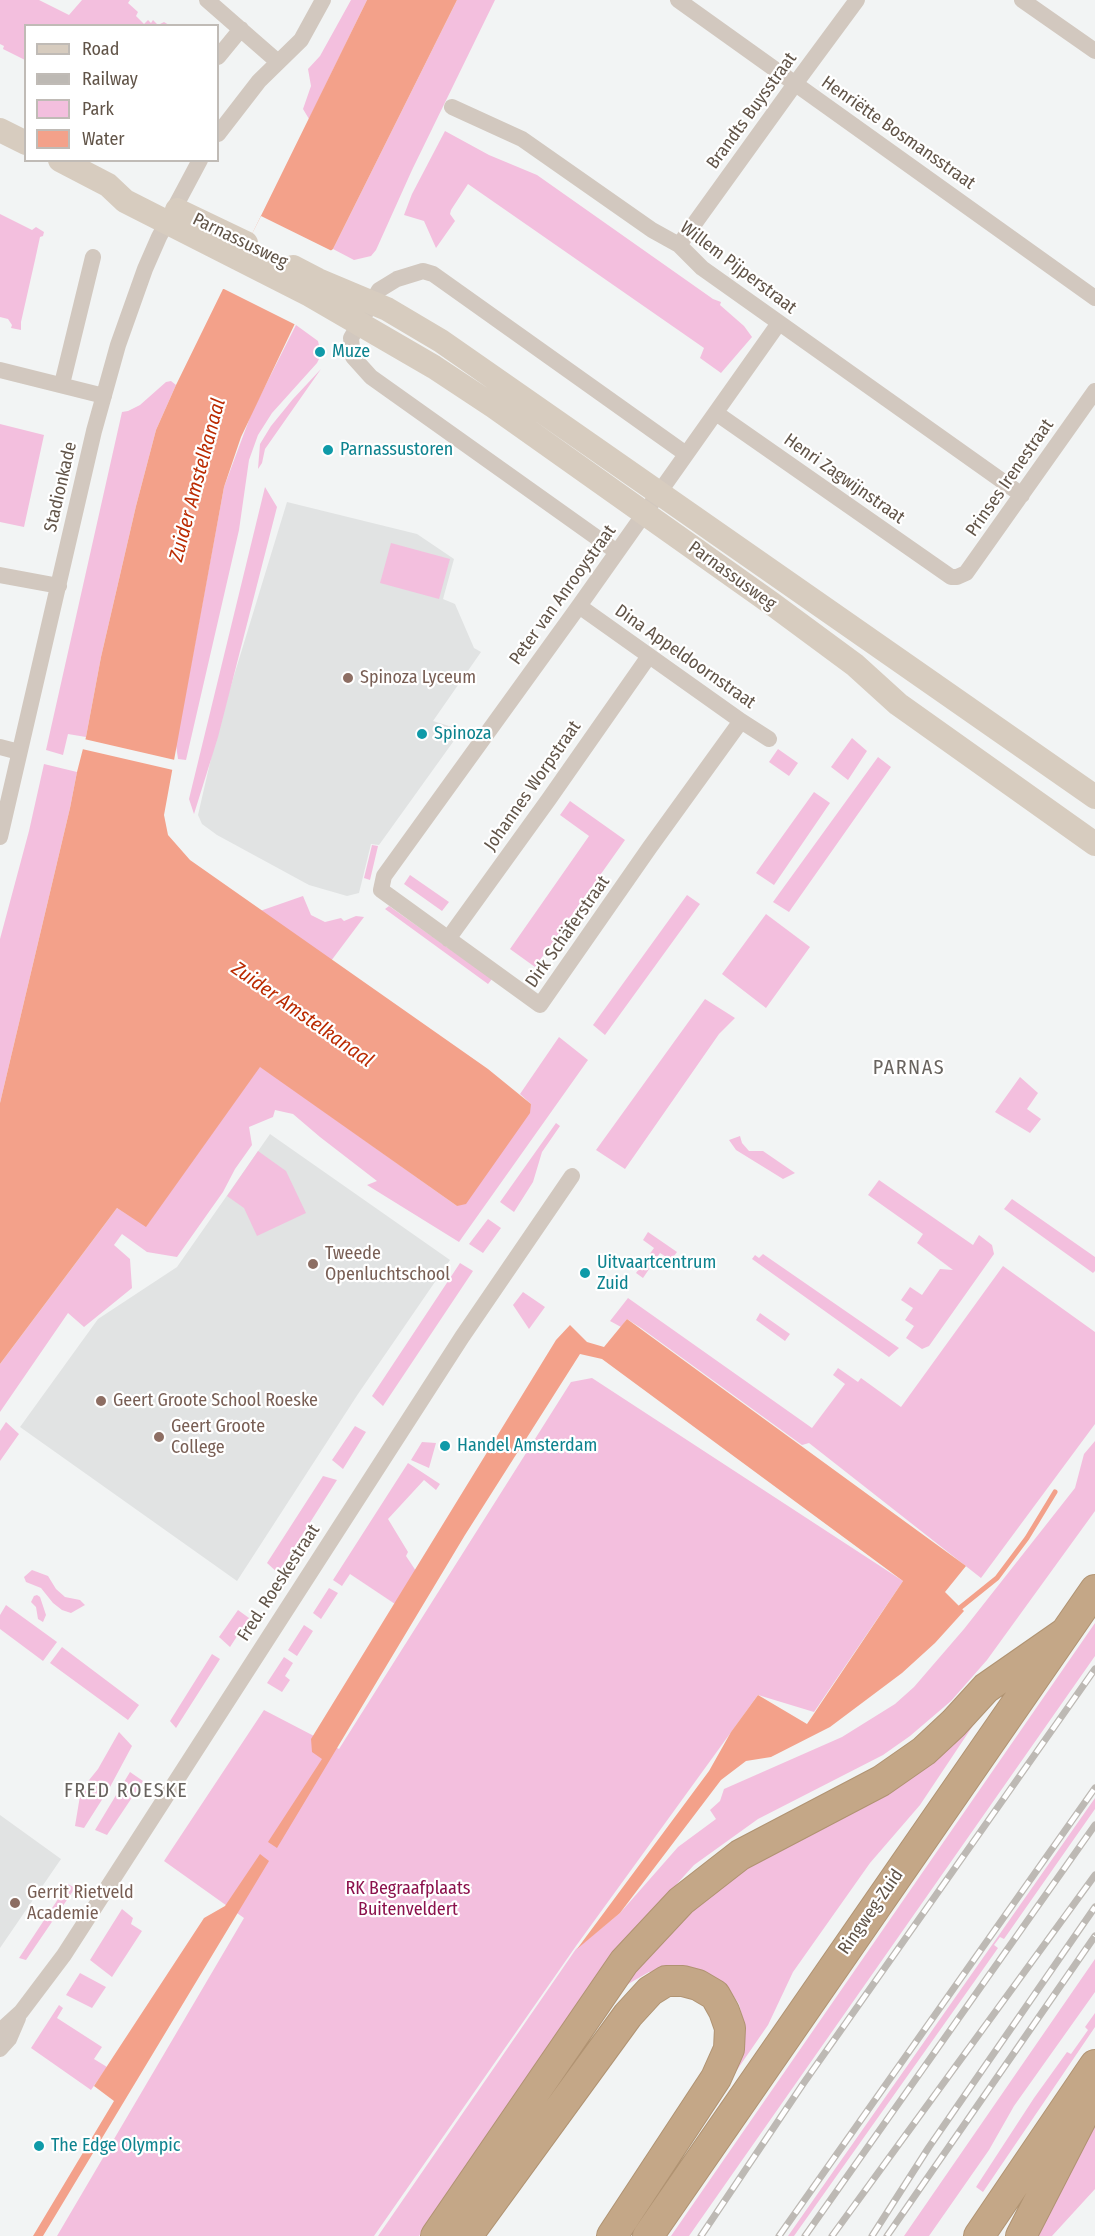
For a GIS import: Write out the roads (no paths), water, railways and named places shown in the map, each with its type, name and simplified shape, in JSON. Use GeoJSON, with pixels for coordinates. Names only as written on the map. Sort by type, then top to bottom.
{"type":"FeatureCollection","features":[{"type":"Feature","properties":{"kind":"highway","name":"Ringweg-Zuid"},"geometry":{"type":"LineString","coordinates":[[648,2236],[1095,1590]]}},
{"type":"Feature","properties":{"kind":"highway"},"geometry":{"type":"LineString","coordinates":[[436,2236],[624,1962],[681,1901],[740,1855],[848,1800],[890,1775],[924,1751],[986,1688],[1065,1633]]}},
{"type":"Feature","properties":{"kind":"highway"},"geometry":{"type":"LineString","coordinates":[[467,2236],[628,2015],[650,1991],[666,1981],[683,1981],[698,1985],[716,1995],[724,2011],[730,2028],[729,2049],[716,2078],[612,2236]]}},
{"type":"Feature","properties":{"kind":"highway"},"geometry":{"type":"LineString","coordinates":[[979,2236],[1095,2064]]}},
{"type":"Feature","properties":{"kind":"highway"},"geometry":{"type":"LineString","coordinates":[[1021,2236],[1095,2091]]}},
{"type":"Feature","properties":{"kind":"main road"},"geometry":{"type":"LineString","coordinates":[[0,130],[24,142]]}},
{"type":"Feature","properties":{"kind":"main road","name":"Parnassusweg"},"geometry":{"type":"LineString","coordinates":[[64,162],[108,185],[133,189],[171,216],[314,288],[355,331],[434,367],[493,406],[836,651],[898,704],[1095,844]]}},
{"type":"Feature","properties":{"kind":"main road","name":"Parnassusweg"},"geometry":{"type":"LineString","coordinates":[[314,288],[375,296],[387,309],[441,341],[1095,798]]}},
{"type":"Feature","properties":{"kind":"street"},"geometry":{"type":"LineString","coordinates":[[207,0],[278,62]]}},
{"type":"Feature","properties":{"kind":"street"},"geometry":{"type":"LineString","coordinates":[[219,133],[259,81],[301,40],[323,0]]}},
{"type":"Feature","properties":{"kind":"street","name":"Henriëtte Bosmansstraat"},"geometry":{"type":"LineString","coordinates":[[678,0],[1095,298]]}},
{"type":"Feature","properties":{"kind":"street","name":"Brandts Buysstraat"},"geometry":{"type":"LineString","coordinates":[[679,245],[857,0]]}},
{"type":"Feature","properties":{"kind":"street"},"geometry":{"type":"LineString","coordinates":[[1022,0],[1090,48]]}},
{"type":"Feature","properties":{"kind":"street"},"geometry":{"type":"LineString","coordinates":[[219,56],[242,29]]}},
{"type":"Feature","properties":{"kind":"street","name":"Willem Pijperstraat"},"geometry":{"type":"LineString","coordinates":[[452,107],[522,139],[652,230],[679,245],[702,268],[1022,495]]}},
{"type":"Feature","properties":{"kind":"street","name":"Stadionkade"},"geometry":{"type":"LineString","coordinates":[[0,837],[118,345],[159,237],[199,162]]}},
{"type":"Feature","properties":{"kind":"street"},"geometry":{"type":"LineString","coordinates":[[62,384],[93,257]]}},
{"type":"Feature","properties":{"kind":"street"},"geometry":{"type":"LineString","coordinates":[[617,552],[371,377],[353,357],[355,331],[375,296],[397,279],[423,271],[433,274],[686,454]]}},
{"type":"Feature","properties":{"kind":"street","name":"Peter van Anrooystraat"},"geometry":{"type":"LineString","coordinates":[[381,890],[384,876],[779,323]]}},
{"type":"Feature","properties":{"kind":"street"},"geometry":{"type":"LineString","coordinates":[[0,370],[104,396]]}},
{"type":"Feature","properties":{"kind":"street","name":"Prinses Irenestraat"},"geometry":{"type":"LineString","coordinates":[[951,577],[966,573],[1095,391]]}},
{"type":"Feature","properties":{"kind":"street","name":"Henri Zagwijnstraat"},"geometry":{"type":"LineString","coordinates":[[716,413],[951,577]]}},
{"type":"Feature","properties":{"kind":"street"},"geometry":{"type":"LineString","coordinates":[[0,574],[59,586]]}},
{"type":"Feature","properties":{"kind":"street","name":"Dina Appeldoornstraat"},"geometry":{"type":"LineString","coordinates":[[579,606],[769,739]]}},
{"type":"Feature","properties":{"kind":"street","name":"Johannes Worpstraat"},"geometry":{"type":"LineString","coordinates":[[448,939],[549,800],[648,656]]}},
{"type":"Feature","properties":{"kind":"street","name":"Dirk Schäferstraat"},"geometry":{"type":"LineString","coordinates":[[381,890],[540,1005],[741,721]]}},
{"type":"Feature","properties":{"kind":"street"},"geometry":{"type":"LineString","coordinates":[[0,747],[19,752]]}},
{"type":"Feature","properties":{"kind":"street","name":"Fred. Roeskestraat"},"geometry":{"type":"LineString","coordinates":[[0,2031],[21,2012],[64,1955],[462,1337],[572,1176]]}},
{"type":"Feature","properties":{"kind":"street","name":"Fred. Roeskestraat"},"geometry":{"type":"LineString","coordinates":[[0,2049],[9,2040],[21,2012]]}},
{"type":"Feature","properties":{"kind":"water","name":"Zuider Amstelkanaal"},"geometry":{"type":"Polygon","coordinates":[[[367,0],[457,0],[333,249],[329,252],[241,437],[224,487],[164,815],[168,835],[190,860],[488,1069],[531,1104],[530,1113],[466,1204],[457,1206],[260,1067],[146,1227],[117,1208],[0,1364],[0,1103],[70,808],[101,657],[136,506],[156,430],[223,289],[367,0]]]}},
{"type":"Feature","properties":{"kind":"water"},"geometry":{"type":"Polygon","coordinates":[[[627,1319],[966,1566],[945,1592],[964,1611],[935,1643],[902,1673],[830,1727],[771,1757],[746,1761],[721,1780],[620,1913],[577,1949],[709,1771],[731,1732],[758,1695],[807,1724],[903,1581],[602,1359],[580,1354],[465,1535],[277,1848],[268,1842],[322,1759],[312,1752],[311,1739],[556,1340],[570,1325],[587,1342],[604,1347],[627,1319]]]}},
{"type":"Feature","properties":{"kind":"water"},"geometry":{"type":"Polygon","coordinates":[[[260,1854],[269,1861],[43,2236],[33,2236],[114,2101],[94,2086],[204,1918],[225,1906],[260,1854]]]}},
{"type":"Feature","properties":{"kind":"waterway"},"geometry":{"type":"LineString","coordinates":[[956,1611],[997,1578],[1027,1538],[1055,1492]]}},
{"type":"Feature","properties":{"kind":"railway"},"geometry":{"type":"LineString","coordinates":[[701,2236],[803,2084],[1095,1669]]}},
{"type":"Feature","properties":{"kind":"railway"},"geometry":{"type":"LineString","coordinates":[[779,2236],[1095,1788]]}},
{"type":"Feature","properties":{"kind":"railway"},"geometry":{"type":"LineString","coordinates":[[805,2236],[1095,1825]]}},
{"type":"Feature","properties":{"kind":"railway"},"geometry":{"type":"LineString","coordinates":[[832,2236],[1095,1875]]}},
{"type":"Feature","properties":{"kind":"railway"},"geometry":{"type":"LineString","coordinates":[[872,2236],[929,2147],[1095,1907]]}},
{"type":"Feature","properties":{"kind":"railway"},"geometry":{"type":"LineString","coordinates":[[887,2236],[1095,1936]]}},
{"type":"Feature","properties":{"kind":"place","name":"Muze"},"geometry":{"type":"Point","coordinates":[320,352]}},
{"type":"Feature","properties":{"kind":"place","name":"Parnassustoren"},"geometry":{"type":"Point","coordinates":[328,450]}},
{"type":"Feature","properties":{"kind":"place","name":"Spinoza Lyceum"},"geometry":{"type":"Point","coordinates":[348,678]}},
{"type":"Feature","properties":{"kind":"place","name":"Spinoza"},"geometry":{"type":"Point","coordinates":[422,734]}},
{"type":"Feature","properties":{"kind":"place","name":"Tweede Openluchtschool"},"geometry":{"type":"Point","coordinates":[313,1264]}},
{"type":"Feature","properties":{"kind":"place","name":"Uitvaartcentrum Zuid"},"geometry":{"type":"Point","coordinates":[585,1273]}},
{"type":"Feature","properties":{"kind":"place","name":"Geert Groote School Roeske"},"geometry":{"type":"Point","coordinates":[101,1401]}},
{"type":"Feature","properties":{"kind":"place","name":"Geert Groote College"},"geometry":{"type":"Point","coordinates":[159,1437]}},
{"type":"Feature","properties":{"kind":"place","name":"Handel Amsterdam"},"geometry":{"type":"Point","coordinates":[445,1446]}},
{"type":"Feature","properties":{"kind":"place","name":"Gerrit Rietveld Academie"},"geometry":{"type":"Point","coordinates":[15,1903]}},
{"type":"Feature","properties":{"kind":"place","name":"The Edge Olympic"},"geometry":{"type":"Point","coordinates":[39,2146]}},
{"type":"Feature","properties":{"kind":"district","name":"PARNAS"},"geometry":{"type":"Point","coordinates":[909,1068]}},
{"type":"Feature","properties":{"kind":"district","name":"FRED ROESKE"},"geometry":{"type":"Point","coordinates":[126,1791]}},
{"type":"Feature","properties":{"kind":"park label","name":"RK Begraafplaats Buitenveldert"},"geometry":{"type":"Point","coordinates":[408,1899]}}]}
